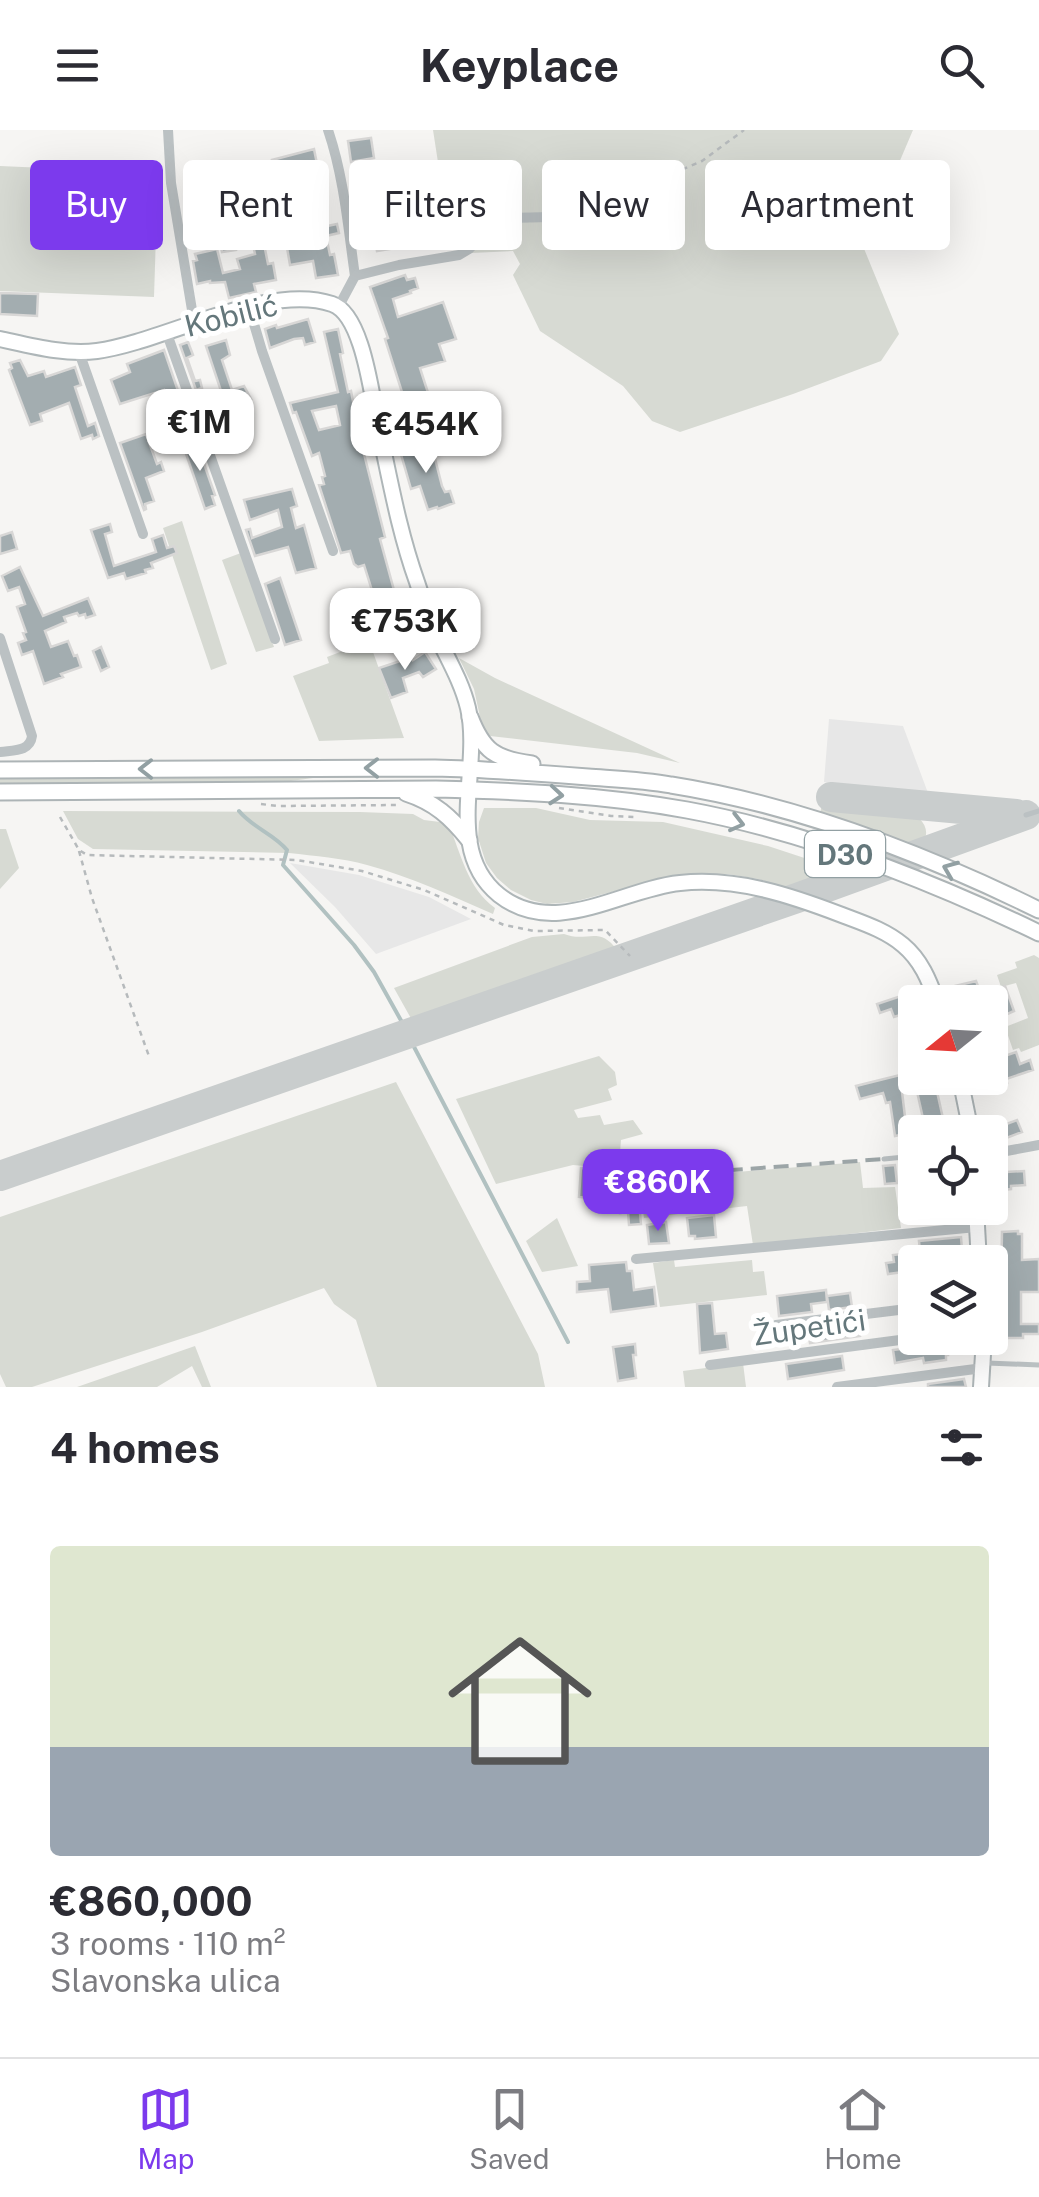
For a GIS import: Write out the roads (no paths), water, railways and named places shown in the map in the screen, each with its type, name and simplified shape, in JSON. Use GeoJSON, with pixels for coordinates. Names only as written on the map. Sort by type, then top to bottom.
{"type":"FeatureCollection","features":[{"type":"Feature","properties":{"kind":"main road","name":"Kobilić"},"geometry":{"type":"LineString","coordinates":[[0,339],[80,352],[112,348],[280,301],[309,300],[338,306]]}},
{"type":"Feature","properties":{"kind":"main road"},"geometry":{"type":"LineString","coordinates":[[338,306],[349,317],[362,353],[411,564],[485,746],[501,758],[598,772],[624,780]]}},
{"type":"Feature","properties":{"kind":"main road"},"geometry":{"type":"LineString","coordinates":[[470,717],[469,840],[479,872],[497,893],[517,905],[552,913],[586,910],[678,883],[712,881],[755,886],[814,904],[891,936],[917,959],[931,985]]}},
{"type":"Feature","properties":{"kind":"main road","name":"D30"},"geometry":{"type":"LineString","coordinates":[[0,770],[470,769],[671,784],[772,808],[899,849],[980,881],[1039,910]]}},
{"type":"Feature","properties":{"kind":"main road"},"geometry":{"type":"LineString","coordinates":[[397,790],[438,807],[469,840]]}},
{"type":"Feature","properties":{"kind":"main road","name":"D30"},"geometry":{"type":"LineString","coordinates":[[0,792],[469,790],[642,803],[706,815],[884,866],[1039,933]]}},
{"type":"Feature","properties":{"kind":"main road"},"geometry":{"type":"LineString","coordinates":[[977,1226],[979,1245]]}},
{"type":"Feature","properties":{"kind":"main road"},"geometry":{"type":"LineString","coordinates":[[981,1387],[983,1355]]}},
{"type":"Feature","properties":{"kind":"street"},"geometry":{"type":"LineString","coordinates":[[168,130],[171,182],[194,322]]}},
{"type":"Feature","properties":{"kind":"street"},"geometry":{"type":"LineString","coordinates":[[328,130],[346,209],[355,276],[338,306]]}},
{"type":"Feature","properties":{"kind":"street"},"geometry":{"type":"LineString","coordinates":[[355,276],[399,264],[459,255],[490,226],[506,218],[542,217]]}},
{"type":"Feature","properties":{"kind":"street"},"geometry":{"type":"LineString","coordinates":[[249,307],[333,551]]}},
{"type":"Feature","properties":{"kind":"street"},"geometry":{"type":"LineString","coordinates":[[166,331],[275,639]]}},
{"type":"Feature","properties":{"kind":"street"},"geometry":{"type":"LineString","coordinates":[[80,352],[143,534]]}},
{"type":"Feature","properties":{"kind":"street"},"geometry":{"type":"LineString","coordinates":[[0,638],[32,736],[32,742],[25,748],[0,752]]}},
{"type":"Feature","properties":{"kind":"street"},"geometry":{"type":"LineString","coordinates":[[1008,1151],[1039,1146]]}},
{"type":"Feature","properties":{"kind":"street"},"geometry":{"type":"LineString","coordinates":[[636,1260],[977,1226]]}},
{"type":"Feature","properties":{"kind":"street"},"geometry":{"type":"LineString","coordinates":[[776,1325],[898,1310]]}},
{"type":"Feature","properties":{"kind":"street","name":"Župetići"},"geometry":{"type":"LineString","coordinates":[[710,1366],[898,1340]]}},
{"type":"Feature","properties":{"kind":"street"},"geometry":{"type":"LineString","coordinates":[[838,1387],[983,1365]]}},
{"type":"Feature","properties":{"kind":"lane"},"geometry":{"type":"LineString","coordinates":[[1026,815],[1039,811]]}},
{"type":"Feature","properties":{"kind":"lane"},"geometry":{"type":"LineString","coordinates":[[884,1158],[898,1157]]}},
{"type":"Feature","properties":{"kind":"lane"},"geometry":{"type":"LineString","coordinates":[[983,1365],[1039,1365]]}},
{"type":"Feature","properties":{"kind":"waterway"},"geometry":{"type":"LineString","coordinates":[[239,811],[287,850],[283,865],[354,945],[403,1024]]}},
{"type":"Feature","properties":{"kind":"waterway"},"geometry":{"type":"LineString","coordinates":[[412,1043],[568,1342]]}},
{"type":"Feature","properties":{"kind":"railway"},"geometry":{"type":"LineString","coordinates":[[636,1177],[884,1159]]}}]}
